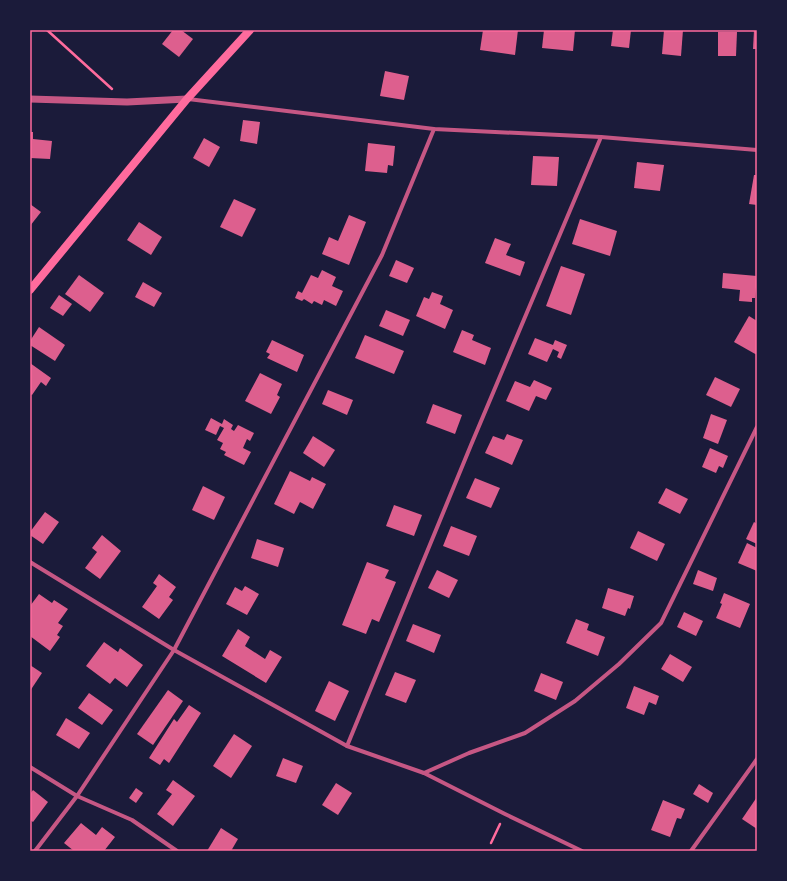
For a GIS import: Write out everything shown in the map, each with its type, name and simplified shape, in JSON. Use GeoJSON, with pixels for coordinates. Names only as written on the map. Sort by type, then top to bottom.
{"type":"FeatureCollection","features":[{"type":"Feature","properties":{"kind":"main road"},"geometry":{"type":"LineString","coordinates":[[30,290],[187,99],[250,30]]}},
{"type":"Feature","properties":{"kind":"street"},"geometry":{"type":"LineString","coordinates":[[30,100],[127,102],[187,99],[434,129],[602,137],[757,150]]}},
{"type":"Feature","properties":{"kind":"street"},"geometry":{"type":"LineString","coordinates":[[35,851],[77,796],[174,650],[382,255],[434,129]]}},
{"type":"Feature","properties":{"kind":"street"},"geometry":{"type":"LineString","coordinates":[[347,746],[470,445],[602,137]]}},
{"type":"Feature","properties":{"kind":"street"},"geometry":{"type":"LineString","coordinates":[[424,773],[469,753],[525,733],[575,701],[619,664],[661,623],[757,427]]}},
{"type":"Feature","properties":{"kind":"street"},"geometry":{"type":"LineString","coordinates":[[30,562],[174,650],[347,746],[424,773],[582,851]]}},
{"type":"Feature","properties":{"kind":"street"},"geometry":{"type":"LineString","coordinates":[[691,851],[757,759]]}},
{"type":"Feature","properties":{"kind":"street"},"geometry":{"type":"LineString","coordinates":[[30,767],[77,796],[132,820],[177,851]]}},
{"type":"Feature","properties":{"kind":"path"},"geometry":{"type":"LineString","coordinates":[[47,30],[127,102]]}},
{"type":"Feature","properties":{"kind":"path"},"geometry":{"type":"LineString","coordinates":[[491,843],[505,814]]}},
{"type":"Feature","properties":{"kind":"building"},"geometry":{"type":"Polygon","coordinates":[[[173,30],[181,30],[193,39],[179,57],[162,44],[173,30]]]}},
{"type":"Feature","properties":{"kind":"building"},"geometry":{"type":"Polygon","coordinates":[[[483,30],[518,30],[515,55],[480,50],[483,30]]]}},
{"type":"Feature","properties":{"kind":"building"},"geometry":{"type":"Polygon","coordinates":[[[544,30],[575,30],[573,51],[542,48],[544,30]]]}},
{"type":"Feature","properties":{"kind":"building"},"geometry":{"type":"Polygon","coordinates":[[[613,30],[631,30],[629,48],[611,46],[613,30]]]}},
{"type":"Feature","properties":{"kind":"building"},"geometry":{"type":"Polygon","coordinates":[[[664,30],[683,30],[681,56],[662,54],[664,30]]]}},
{"type":"Feature","properties":{"kind":"building"},"geometry":{"type":"Polygon","coordinates":[[[754,30],[757,30],[757,49],[753,49],[754,30]]]}},
{"type":"Feature","properties":{"kind":"building"},"geometry":{"type":"Polygon","coordinates":[[[718,32],[737,32],[736,56],[718,56],[718,32]]]}},
{"type":"Feature","properties":{"kind":"building"},"geometry":{"type":"Polygon","coordinates":[[[385,71],[409,76],[404,100],[380,96],[385,71]]]}},
{"type":"Feature","properties":{"kind":"building"},"geometry":{"type":"Polygon","coordinates":[[[243,120],[260,122],[257,144],[240,141],[243,120]]]}},
{"type":"Feature","properties":{"kind":"building"},"geometry":{"type":"Polygon","coordinates":[[[30,132],[33,132],[33,139],[52,141],[50,159],[30,158],[30,132]]]}},
{"type":"Feature","properties":{"kind":"building"},"geometry":{"type":"Polygon","coordinates":[[[204,138],[220,147],[209,167],[193,158],[204,138]]]}},
{"type":"Feature","properties":{"kind":"building"},"geometry":{"type":"Polygon","coordinates":[[[368,143],[395,146],[393,166],[388,165],[387,173],[365,171],[368,143]]]}},
{"type":"Feature","properties":{"kind":"building"},"geometry":{"type":"Polygon","coordinates":[[[533,156],[559,157],[557,186],[531,185],[533,156]]]}},
{"type":"Feature","properties":{"kind":"building"},"geometry":{"type":"Polygon","coordinates":[[[637,162],[664,165],[660,191],[634,188],[637,162]]]}},
{"type":"Feature","properties":{"kind":"building"},"geometry":{"type":"Polygon","coordinates":[[[754,175],[757,175],[757,205],[749,204],[754,175]]]}},
{"type":"Feature","properties":{"kind":"building"},"geometry":{"type":"Polygon","coordinates":[[[234,199],[256,209],[242,237],[220,227],[234,199]]]}},
{"type":"Feature","properties":{"kind":"building"},"geometry":{"type":"Polygon","coordinates":[[[30,204],[41,212],[30,226],[30,204]]]}},
{"type":"Feature","properties":{"kind":"building"},"geometry":{"type":"Polygon","coordinates":[[[349,215],[366,222],[349,265],[322,254],[329,237],[338,241],[349,215]]]}},
{"type":"Feature","properties":{"kind":"building"},"geometry":{"type":"Polygon","coordinates":[[[580,219],[617,231],[610,256],[572,244],[580,219]]]}},
{"type":"Feature","properties":{"kind":"building"},"geometry":{"type":"Polygon","coordinates":[[[139,222],[162,237],[151,255],[127,240],[139,222]]]}},
{"type":"Feature","properties":{"kind":"building"},"geometry":{"type":"Polygon","coordinates":[[[495,238],[511,244],[506,255],[525,262],[520,276],[485,263],[495,238]]]}},
{"type":"Feature","properties":{"kind":"building"},"geometry":{"type":"Polygon","coordinates":[[[396,260],[414,268],[407,283],[389,276],[396,260]]]}},
{"type":"Feature","properties":{"kind":"building"},"geometry":{"type":"Polygon","coordinates":[[[561,266],[585,274],[571,315],[546,306],[561,266]]]}},
{"type":"Feature","properties":{"kind":"building"},"geometry":{"type":"Polygon","coordinates":[[[322,270],[336,277],[332,286],[343,291],[336,306],[324,300],[322,305],[314,301],[312,304],[304,299],[302,301],[295,298],[298,291],[302,293],[311,275],[318,278],[322,270]]]}},
{"type":"Feature","properties":{"kind":"building"},"geometry":{"type":"Polygon","coordinates":[[[723,273],[757,276],[755,298],[752,298],[752,302],[739,301],[740,290],[722,288],[723,273]]]}},
{"type":"Feature","properties":{"kind":"building"},"geometry":{"type":"Polygon","coordinates":[[[79,275],[104,293],[90,312],[65,294],[79,275]]]}},
{"type":"Feature","properties":{"kind":"building"},"geometry":{"type":"Polygon","coordinates":[[[143,282],[162,293],[154,307],[135,297],[143,282]]]}},
{"type":"Feature","properties":{"kind":"building"},"geometry":{"type":"Polygon","coordinates":[[[432,292],[443,296],[440,304],[453,310],[445,329],[416,316],[424,297],[429,299],[432,292]]]}},
{"type":"Feature","properties":{"kind":"building"},"geometry":{"type":"Polygon","coordinates":[[[59,295],[72,304],[63,316],[50,308],[59,295]]]}},
{"type":"Feature","properties":{"kind":"building"},"geometry":{"type":"Polygon","coordinates":[[[386,310],[410,320],[403,336],[379,326],[386,310]]]}},
{"type":"Feature","properties":{"kind":"building"},"geometry":{"type":"Polygon","coordinates":[[[749,316],[757,321],[757,355],[734,342],[749,316]]]}},
{"type":"Feature","properties":{"kind":"building"},"geometry":{"type":"Polygon","coordinates":[[[39,327],[65,345],[55,361],[30,345],[30,341],[39,327]]]}},
{"type":"Feature","properties":{"kind":"building"},"geometry":{"type":"Polygon","coordinates":[[[462,330],[474,335],[472,340],[491,348],[485,365],[453,352],[462,330]]]}},
{"type":"Feature","properties":{"kind":"building"},"geometry":{"type":"Polygon","coordinates":[[[365,335],[404,351],[394,374],[355,358],[365,335]]]}},
{"type":"Feature","properties":{"kind":"building"},"geometry":{"type":"Polygon","coordinates":[[[535,338],[553,345],[555,340],[567,345],[561,359],[557,357],[559,352],[553,349],[547,362],[528,354],[535,338]]]}},
{"type":"Feature","properties":{"kind":"building"},"geometry":{"type":"Polygon","coordinates":[[[272,340],[304,355],[297,372],[267,358],[270,354],[266,352],[272,340]]]}},
{"type":"Feature","properties":{"kind":"building"},"geometry":{"type":"Polygon","coordinates":[[[30,363],[51,378],[46,386],[41,382],[32,395],[30,394],[30,363]]]}},
{"type":"Feature","properties":{"kind":"building"},"geometry":{"type":"Polygon","coordinates":[[[260,373],[282,384],[277,395],[280,397],[271,414],[245,401],[260,373]]]}},
{"type":"Feature","properties":{"kind":"building"},"geometry":{"type":"Polygon","coordinates":[[[715,377],[740,389],[731,407],[706,395],[715,377]]]}},
{"type":"Feature","properties":{"kind":"building"},"geometry":{"type":"Polygon","coordinates":[[[534,380],[552,388],[546,400],[536,396],[529,411],[506,401],[515,381],[530,387],[534,380]]]}},
{"type":"Feature","properties":{"kind":"building"},"geometry":{"type":"Polygon","coordinates":[[[328,390],[353,400],[347,415],[322,404],[328,390]]]}},
{"type":"Feature","properties":{"kind":"building"},"geometry":{"type":"Polygon","coordinates":[[[433,404],[462,415],[455,434],[426,423],[433,404]]]}},
{"type":"Feature","properties":{"kind":"building"},"geometry":{"type":"Polygon","coordinates":[[[711,414],[727,420],[718,444],[703,438],[711,414]]]}},
{"type":"Feature","properties":{"kind":"building"},"geometry":{"type":"Polygon","coordinates":[[[211,418],[222,424],[224,419],[233,425],[231,429],[234,431],[238,425],[254,433],[250,441],[247,439],[243,448],[251,452],[244,465],[224,455],[226,452],[220,449],[223,443],[217,440],[224,428],[220,426],[216,435],[205,430],[211,418]]]}},
{"type":"Feature","properties":{"kind":"building"},"geometry":{"type":"Polygon","coordinates":[[[507,434],[523,440],[512,465],[485,453],[493,436],[504,440],[507,434]]]}},
{"type":"Feature","properties":{"kind":"building"},"geometry":{"type":"Polygon","coordinates":[[[313,436],[335,450],[324,467],[303,453],[313,436]]]}},
{"type":"Feature","properties":{"kind":"building"},"geometry":{"type":"Polygon","coordinates":[[[710,448],[728,456],[723,468],[719,466],[716,473],[702,467],[710,448]]]}},
{"type":"Feature","properties":{"kind":"building"},"geometry":{"type":"Polygon","coordinates":[[[290,471],[310,481],[312,477],[326,484],[313,509],[300,502],[294,514],[274,504],[290,471]]]}},
{"type":"Feature","properties":{"kind":"building"},"geometry":{"type":"Polygon","coordinates":[[[475,478],[500,488],[491,508],[466,498],[475,478]]]}},
{"type":"Feature","properties":{"kind":"building"},"geometry":{"type":"Polygon","coordinates":[[[203,486],[225,497],[214,520],[192,510],[203,486]]]}},
{"type":"Feature","properties":{"kind":"building"},"geometry":{"type":"Polygon","coordinates":[[[666,488],[688,499],[680,514],[658,503],[666,488]]]}},
{"type":"Feature","properties":{"kind":"building"},"geometry":{"type":"Polygon","coordinates":[[[394,505],[422,515],[414,536],[386,526],[394,505]]]}},
{"type":"Feature","properties":{"kind":"building"},"geometry":{"type":"Polygon","coordinates":[[[45,512],[59,522],[43,544],[30,535],[30,532],[45,512]]]}},
{"type":"Feature","properties":{"kind":"building"},"geometry":{"type":"Polygon","coordinates":[[[754,522],[757,524],[757,544],[746,539],[754,522]]]}},
{"type":"Feature","properties":{"kind":"building"},"geometry":{"type":"Polygon","coordinates":[[[451,526],[477,536],[469,556],[443,546],[451,526]]]}},
{"type":"Feature","properties":{"kind":"building"},"geometry":{"type":"Polygon","coordinates":[[[638,531],[665,544],[657,561],[630,548],[638,531]]]}},
{"type":"Feature","properties":{"kind":"building"},"geometry":{"type":"Polygon","coordinates":[[[102,535],[121,551],[100,579],[85,568],[97,552],[92,548],[102,535]]]}},
{"type":"Feature","properties":{"kind":"building"},"geometry":{"type":"Polygon","coordinates":[[[257,539],[284,548],[278,567],[251,558],[257,539]]]}},
{"type":"Feature","properties":{"kind":"building"},"geometry":{"type":"Polygon","coordinates":[[[747,543],[757,548],[757,571],[738,563],[747,543]]]}},
{"type":"Feature","properties":{"kind":"building"},"geometry":{"type":"Polygon","coordinates":[[[367,562],[389,570],[385,578],[396,582],[379,622],[372,619],[366,634],[342,625],[367,562]]]}},
{"type":"Feature","properties":{"kind":"building"},"geometry":{"type":"Polygon","coordinates":[[[437,570],[458,580],[449,598],[428,588],[437,570]]]}},
{"type":"Feature","properties":{"kind":"building"},"geometry":{"type":"Polygon","coordinates":[[[698,570],[717,578],[713,591],[693,584],[698,570]]]}},
{"type":"Feature","properties":{"kind":"building"},"geometry":{"type":"Polygon","coordinates":[[[159,574],[176,587],[169,597],[173,600],[159,619],[142,607],[157,586],[153,583],[159,574]]]}},
{"type":"Feature","properties":{"kind":"building"},"geometry":{"type":"Polygon","coordinates":[[[245,586],[259,594],[247,615],[226,604],[235,587],[242,591],[245,586]]]}},
{"type":"Feature","properties":{"kind":"building"},"geometry":{"type":"Polygon","coordinates":[[[608,588],[634,596],[630,609],[628,608],[625,616],[602,608],[608,588]]]}},
{"type":"Feature","properties":{"kind":"building"},"geometry":{"type":"Polygon","coordinates":[[[724,593],[750,604],[740,628],[716,618],[722,604],[720,603],[724,593]]]}},
{"type":"Feature","properties":{"kind":"building"},"geometry":{"type":"Polygon","coordinates":[[[39,594],[52,603],[54,600],[68,609],[58,623],[63,626],[57,635],[60,637],[50,651],[30,636],[30,606],[39,594]]]}},
{"type":"Feature","properties":{"kind":"building"},"geometry":{"type":"Polygon","coordinates":[[[684,612],[703,621],[696,636],[677,627],[684,612]]]}},
{"type":"Feature","properties":{"kind":"building"},"geometry":{"type":"Polygon","coordinates":[[[576,619],[589,624],[587,630],[605,637],[598,656],[566,643],[576,619]]]}},
{"type":"Feature","properties":{"kind":"building"},"geometry":{"type":"Polygon","coordinates":[[[413,624],[441,635],[434,653],[406,641],[413,624]]]}},
{"type":"Feature","properties":{"kind":"building"},"geometry":{"type":"Polygon","coordinates":[[[238,629],[250,637],[245,646],[265,659],[270,650],[282,657],[266,683],[222,656],[238,629]]]}},
{"type":"Feature","properties":{"kind":"building"},"geometry":{"type":"Polygon","coordinates":[[[104,642],[118,652],[120,648],[143,665],[127,687],[115,678],[110,684],[86,666],[104,642]]]}},
{"type":"Feature","properties":{"kind":"building"},"geometry":{"type":"Polygon","coordinates":[[[670,654],[692,667],[683,682],[661,669],[670,654]]]}},
{"type":"Feature","properties":{"kind":"building"},"geometry":{"type":"Polygon","coordinates":[[[30,665],[42,673],[30,691],[30,665]]]}},
{"type":"Feature","properties":{"kind":"building"},"geometry":{"type":"Polygon","coordinates":[[[395,672],[416,680],[406,703],[385,695],[395,672]]]}},
{"type":"Feature","properties":{"kind":"building"},"geometry":{"type":"Polygon","coordinates":[[[541,673],[563,682],[556,700],[534,691],[541,673]]]}},
{"type":"Feature","properties":{"kind":"building"},"geometry":{"type":"Polygon","coordinates":[[[329,681],[349,691],[335,721],[315,711],[329,681]]]}},
{"type":"Feature","properties":{"kind":"building"},"geometry":{"type":"Polygon","coordinates":[[[634,686],[659,696],[656,705],[649,702],[644,715],[626,708],[634,686]]]}},
{"type":"Feature","properties":{"kind":"building"},"geometry":{"type":"Polygon","coordinates":[[[168,690],[183,701],[153,745],[137,734],[168,690]]]}},
{"type":"Feature","properties":{"kind":"building"},"geometry":{"type":"Polygon","coordinates":[[[89,693],[113,710],[102,725],[78,708],[89,693]]]}},
{"type":"Feature","properties":{"kind":"building"},"geometry":{"type":"Polygon","coordinates":[[[189,705],[201,713],[169,763],[164,759],[160,765],[149,758],[174,719],[177,722],[189,705]]]}},
{"type":"Feature","properties":{"kind":"building"},"geometry":{"type":"Polygon","coordinates":[[[66,718],[90,733],[79,749],[56,735],[66,718]]]}},
{"type":"Feature","properties":{"kind":"building"},"geometry":{"type":"Polygon","coordinates":[[[234,734],[252,746],[231,778],[213,766],[234,734]]]}},
{"type":"Feature","properties":{"kind":"building"},"geometry":{"type":"Polygon","coordinates":[[[283,758],[303,766],[296,783],[276,776],[283,758]]]}},
{"type":"Feature","properties":{"kind":"building"},"geometry":{"type":"Polygon","coordinates":[[[173,780],[195,796],[173,826],[157,814],[172,794],[166,790],[173,780]]]}},
{"type":"Feature","properties":{"kind":"building"},"geometry":{"type":"Polygon","coordinates":[[[336,783],[352,793],[338,815],[322,805],[336,783]]]}},
{"type":"Feature","properties":{"kind":"building"},"geometry":{"type":"Polygon","coordinates":[[[699,784],[713,793],[708,803],[693,794],[699,784]]]}},
{"type":"Feature","properties":{"kind":"building"},"geometry":{"type":"Polygon","coordinates":[[[136,788],[143,793],[136,803],[129,798],[136,788]]]}},
{"type":"Feature","properties":{"kind":"building"},"geometry":{"type":"Polygon","coordinates":[[[33,790],[48,802],[33,822],[30,820],[30,794],[33,790]]]}},
{"type":"Feature","properties":{"kind":"building"},"geometry":{"type":"Polygon","coordinates":[[[757,797],[757,829],[742,819],[757,797]]]}},
{"type":"Feature","properties":{"kind":"building"},"geometry":{"type":"Polygon","coordinates":[[[663,800],[685,809],[681,819],[677,818],[670,837],[651,830],[663,800]]]}},
{"type":"Feature","properties":{"kind":"building"},"geometry":{"type":"Polygon","coordinates":[[[81,823],[96,835],[102,827],[115,837],[104,851],[74,851],[64,843],[81,823]]]}},
{"type":"Feature","properties":{"kind":"building"},"geometry":{"type":"Polygon","coordinates":[[[221,828],[238,839],[231,851],[207,851],[221,828]]]}}]}
